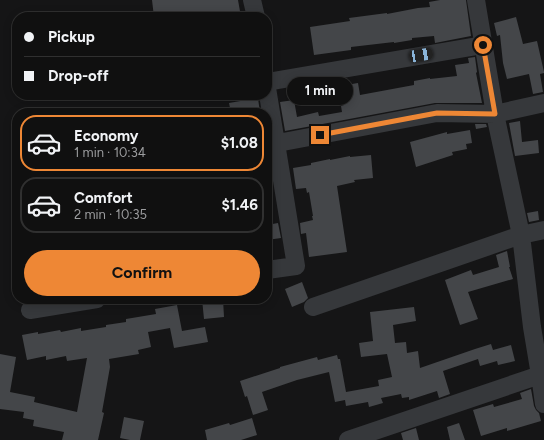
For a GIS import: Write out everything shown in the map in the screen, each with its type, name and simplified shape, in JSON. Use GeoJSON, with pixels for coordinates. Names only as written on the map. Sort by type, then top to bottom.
{"type":"FeatureCollection","features":[{"type":"Feature","properties":{"kind":"street"},"geometry":{"type":"LineString","coordinates":[[252,0],[255,12]]}},
{"type":"Feature","properties":{"kind":"street"},"geometry":{"type":"LineString","coordinates":[[476,0],[495,114],[521,235],[538,325],[540,375],[544,404]]}},
{"type":"Feature","properties":{"kind":"street"},"geometry":{"type":"LineString","coordinates":[[272,81],[483,45]]}},
{"type":"Feature","properties":{"kind":"street"},"geometry":{"type":"LineString","coordinates":[[272,144],[437,113],[495,114],[544,103]]}},
{"type":"Feature","properties":{"kind":"street"},"geometry":{"type":"LineString","coordinates":[[272,149],[296,266],[272,269]]}},
{"type":"Feature","properties":{"kind":"street"},"geometry":{"type":"LineString","coordinates":[[314,307],[521,235],[544,230]]}},
{"type":"Feature","properties":{"kind":"street"},"geometry":{"type":"LineString","coordinates":[[30,310],[67,304]]}},
{"type":"Feature","properties":{"kind":"street"},"geometry":{"type":"LineString","coordinates":[[348,440],[540,375]]}},
{"type":"Feature","properties":{"kind":"building"},"geometry":{"type":"Polygon","coordinates":[[[152,0],[238,0],[240,12],[153,12],[152,0]]]}},
{"type":"Feature","properties":{"kind":"building"},"geometry":{"type":"Polygon","coordinates":[[[440,0],[466,0],[471,36],[435,43],[434,36],[412,38],[412,40],[351,47],[351,50],[314,55],[310,27],[350,21],[349,18],[430,7],[429,2],[440,0]]]}},
{"type":"Feature","properties":{"kind":"building"},"geometry":{"type":"Polygon","coordinates":[[[516,17],[523,44],[537,41],[544,72],[540,74],[543,92],[533,94],[529,74],[507,79],[503,63],[500,35],[497,36],[494,23],[516,17]]]}},
{"type":"Feature","properties":{"kind":"building"},"geometry":{"type":"Polygon","coordinates":[[[475,57],[476,73],[482,103],[435,103],[285,131],[280,102],[294,100],[297,117],[318,112],[319,116],[342,112],[341,106],[344,105],[340,86],[358,83],[360,95],[414,85],[414,81],[457,76],[455,65],[469,63],[468,58],[475,57]]]}},
{"type":"Feature","properties":{"kind":"building"},"geometry":{"type":"Polygon","coordinates":[[[246,100],[258,100],[259,108],[230,108],[229,103],[246,100]]]}},
{"type":"Feature","properties":{"kind":"building"},"geometry":{"type":"Polygon","coordinates":[[[520,121],[522,142],[538,140],[539,153],[515,156],[509,123],[520,121]]]}},
{"type":"Feature","properties":{"kind":"building"},"geometry":{"type":"Polygon","coordinates":[[[475,124],[486,124],[487,127],[476,129],[475,124]]]}},
{"type":"Feature","properties":{"kind":"building"},"geometry":{"type":"Polygon","coordinates":[[[470,130],[472,143],[466,144],[467,149],[452,152],[453,155],[416,167],[410,142],[447,132],[447,134],[470,130]]]}},
{"type":"Feature","properties":{"kind":"building"},"geometry":{"type":"Polygon","coordinates":[[[371,155],[373,178],[354,180],[355,182],[337,186],[347,252],[309,257],[306,233],[301,234],[300,223],[313,220],[309,192],[307,193],[306,188],[296,189],[293,168],[311,165],[311,163],[330,159],[371,155]]]}},
{"type":"Feature","properties":{"kind":"building"},"geometry":{"type":"Polygon","coordinates":[[[538,211],[539,220],[529,222],[527,213],[538,211]]]}},
{"type":"Feature","properties":{"kind":"building"},"geometry":{"type":"Polygon","coordinates":[[[278,223],[281,238],[272,239],[272,224],[278,223]]]}},
{"type":"Feature","properties":{"kind":"building"},"geometry":{"type":"Polygon","coordinates":[[[507,251],[509,267],[513,279],[468,292],[478,319],[460,325],[445,280],[471,270],[473,275],[499,267],[496,255],[507,251]]]}},
{"type":"Feature","properties":{"kind":"building"},"geometry":{"type":"Polygon","coordinates":[[[302,282],[308,298],[304,302],[292,307],[285,289],[302,282]]]}},
{"type":"Feature","properties":{"kind":"building"},"geometry":{"type":"Polygon","coordinates":[[[202,304],[223,304],[224,317],[204,319],[202,304]]]}},
{"type":"Feature","properties":{"kind":"building"},"geometry":{"type":"Polygon","coordinates":[[[177,305],[182,331],[205,327],[208,342],[174,348],[170,328],[148,332],[151,347],[138,350],[139,354],[109,359],[110,367],[102,412],[104,413],[98,440],[62,440],[64,432],[33,426],[34,420],[23,418],[24,412],[0,409],[0,354],[16,357],[10,392],[35,397],[34,402],[77,412],[87,358],[67,361],[66,356],[46,360],[46,356],[27,360],[22,335],[60,330],[61,332],[81,328],[81,331],[106,327],[106,325],[126,322],[126,319],[156,314],[155,309],[177,305]]]}},
{"type":"Feature","properties":{"kind":"building"},"geometry":{"type":"Polygon","coordinates":[[[414,307],[416,321],[393,325],[395,343],[406,342],[407,353],[418,351],[420,368],[491,344],[493,350],[511,345],[515,361],[498,365],[497,361],[480,366],[478,359],[443,371],[450,394],[439,398],[437,391],[409,400],[409,397],[402,398],[401,394],[381,398],[383,403],[369,407],[368,402],[346,406],[345,400],[335,402],[329,372],[297,380],[262,392],[268,410],[253,415],[240,381],[280,367],[317,357],[318,360],[337,355],[338,359],[340,359],[346,392],[379,386],[378,380],[392,377],[387,354],[361,357],[359,343],[373,341],[370,312],[414,307]]]}},
{"type":"Feature","properties":{"kind":"building"},"geometry":{"type":"Polygon","coordinates":[[[531,389],[534,406],[539,413],[541,421],[507,431],[507,428],[481,436],[473,410],[493,404],[494,407],[522,399],[520,393],[531,389]]]}},
{"type":"Feature","properties":{"kind":"building"},"geometry":{"type":"Polygon","coordinates":[[[124,417],[144,421],[140,440],[120,438],[124,417]]]}},
{"type":"Feature","properties":{"kind":"building"},"geometry":{"type":"Polygon","coordinates":[[[252,418],[257,435],[241,440],[207,440],[205,430],[229,423],[230,425],[252,418]]]}},
{"type":"Feature","properties":{"kind":"building"},"geometry":{"type":"Polygon","coordinates":[[[459,423],[465,440],[450,440],[447,427],[459,423]]]}},
{"type":"Feature","properties":{"kind":"building"},"geometry":{"type":"Polygon","coordinates":[[[416,428],[419,440],[403,440],[401,433],[416,428]]]}},
{"type":"Feature","properties":{"kind":"route"},"geometry":{"type":"LineString","coordinates":[[320,135],[437,113],[495,114],[483,45]]}}]}
